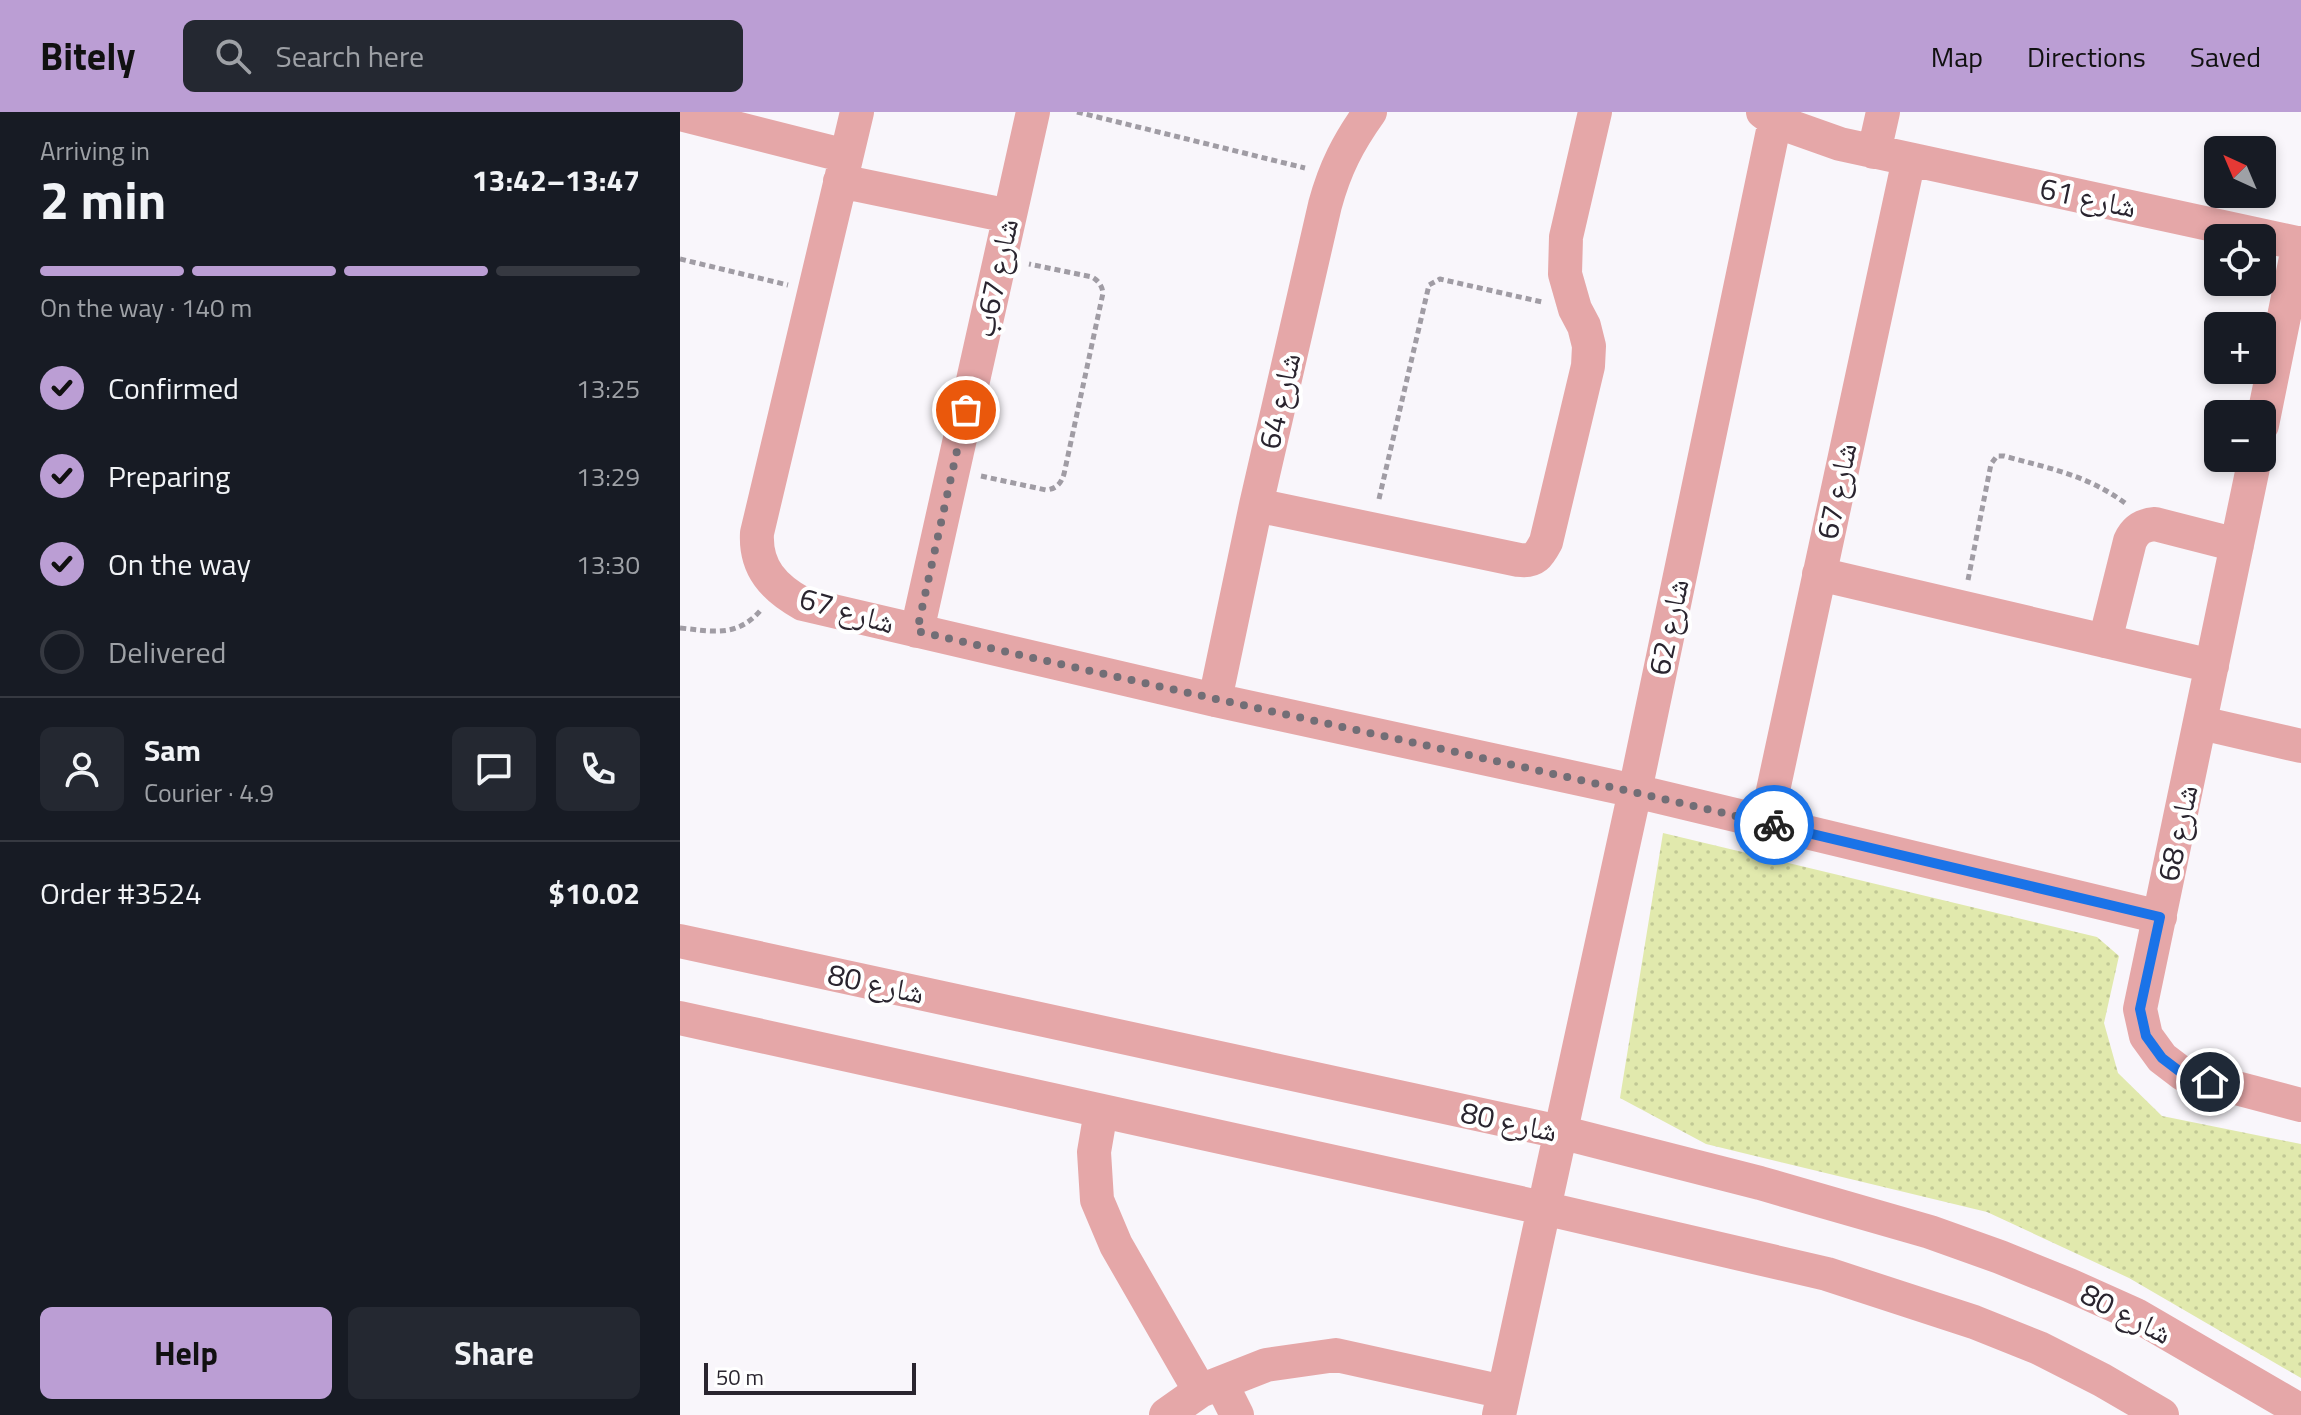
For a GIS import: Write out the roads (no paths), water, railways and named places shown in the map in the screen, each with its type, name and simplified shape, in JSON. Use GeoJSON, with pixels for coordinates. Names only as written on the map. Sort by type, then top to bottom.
{"type":"FeatureCollection","features":[{"type":"Feature","properties":{"kind":"street"},"geometry":{"type":"LineString","coordinates":[[843,168],[857,112]]}},
{"type":"Feature","properties":{"kind":"street","name":"شارع 67ب"},"geometry":{"type":"LineString","coordinates":[[917,631],[1033,112]]}},
{"type":"Feature","properties":{"kind":"street","name":"شارع 64"},"geometry":{"type":"LineString","coordinates":[[1215,700],[1256,505],[1333,175],[1370,112]]}},
{"type":"Feature","properties":{"kind":"street"},"geometry":{"type":"LineString","coordinates":[[1256,505],[1519,560],[1529,561],[1536,557],[1546,542],[1588,366],[1589,346],[1584,326],[1575,309],[1565,274],[1566,237],[1595,112]]}},
{"type":"Feature","properties":{"kind":"street"},"geometry":{"type":"LineString","coordinates":[[1874,152],[1883,112]]}},
{"type":"Feature","properties":{"kind":"street"},"geometry":{"type":"LineString","coordinates":[[680,114],[843,168],[1009,216]]}},
{"type":"Feature","properties":{"kind":"street","name":"شارع 61"},"geometry":{"type":"LineString","coordinates":[[1769,117],[1818,137],[1874,152],[2300,244]]}},
{"type":"Feature","properties":{"kind":"street","name":"شارع 62"},"geometry":{"type":"LineString","coordinates":[[1502,1403],[1635,791],[1769,117]]}},
{"type":"Feature","properties":{"kind":"street","name":"شارع 67"},"geometry":{"type":"LineString","coordinates":[[1766,823],[1909,159]]}},
{"type":"Feature","properties":{"kind":"street","name":"شارع 67"},"geometry":{"type":"LineString","coordinates":[[843,168],[757,533],[756,550],[762,566],[787,595],[803,604],[917,631],[1215,700],[1635,791],[2160,917]]}},
{"type":"Feature","properties":{"kind":"street"},"geometry":{"type":"LineString","coordinates":[[2267,400],[2300,244]]}},
{"type":"Feature","properties":{"kind":"street","name":"شارع 68"},"geometry":{"type":"LineString","coordinates":[[2252,472],[2140,1009],[2146,1036],[2162,1058],[2183,1074],[2301,1105]]}},
{"type":"Feature","properties":{"kind":"street"},"geometry":{"type":"LineString","coordinates":[[2105,641],[2130,541],[2142,526],[2155,524],[2237,545]]}},
{"type":"Feature","properties":{"kind":"street"},"geometry":{"type":"LineString","coordinates":[[1819,574],[2212,666]]}},
{"type":"Feature","properties":{"kind":"street"},"geometry":{"type":"LineString","coordinates":[[2201,723],[2301,746]]}},
{"type":"Feature","properties":{"kind":"street","name":"شارع 80"},"geometry":{"type":"LineString","coordinates":[[680,941],[1560,1132],[1760,1183],[1930,1232],[2000,1257],[2136,1315],[2301,1411]]}},
{"type":"Feature","properties":{"kind":"street"},"geometry":{"type":"LineString","coordinates":[[680,1018],[1812,1270],[1974,1322],[2039,1348],[2162,1415]]}},
{"type":"Feature","properties":{"kind":"street"},"geometry":{"type":"LineString","coordinates":[[1101,1111],[1094,1152],[1097,1200],[1116,1245],[1210,1387],[1237,1415]]}},
{"type":"Feature","properties":{"kind":"street"},"geometry":{"type":"LineString","coordinates":[[1166,1415],[1210,1387],[1266,1365],[1336,1355],[1502,1403]]}}]}
